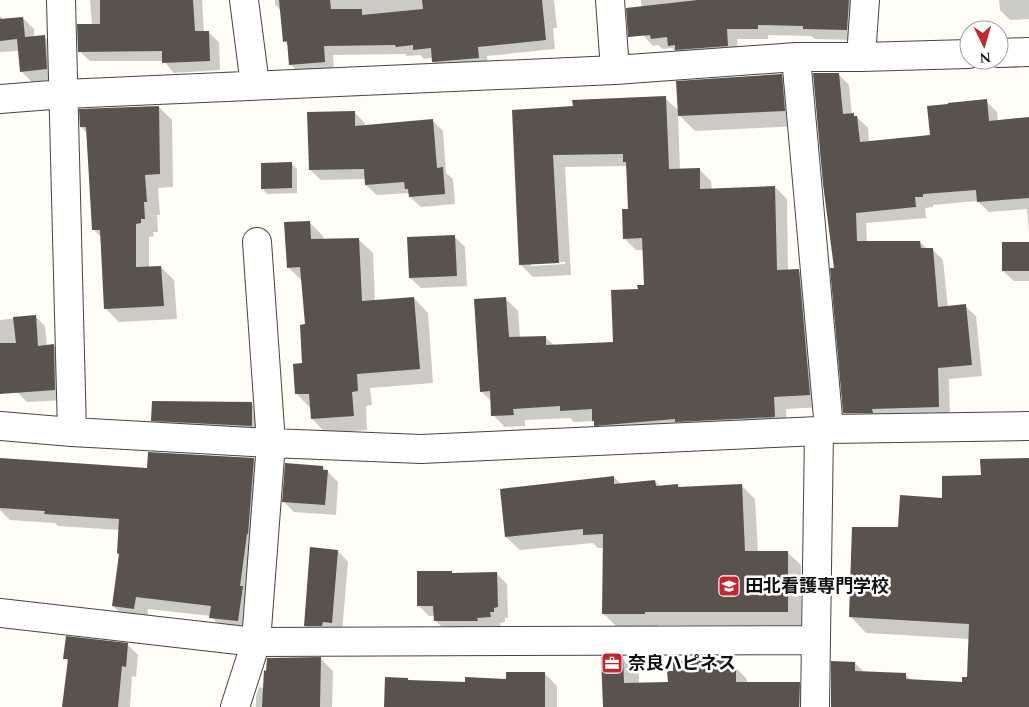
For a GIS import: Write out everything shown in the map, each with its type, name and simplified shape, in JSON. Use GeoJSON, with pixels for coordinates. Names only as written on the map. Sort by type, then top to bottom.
{"type":"FeatureCollection","features":[{"type":"Feature","properties":{"kind":"street"},"geometry":{"type":"LineString","coordinates":[[61,0],[72,432]]}},
{"type":"Feature","properties":{"kind":"street"},"geometry":{"type":"LineString","coordinates":[[244,0],[255,85]]}},
{"type":"Feature","properties":{"kind":"street"},"geometry":{"type":"LineString","coordinates":[[610,0],[615,70]]}},
{"type":"Feature","properties":{"kind":"street"},"geometry":{"type":"LineString","coordinates":[[860,57],[865,0]]}},
{"type":"Feature","properties":{"kind":"street"},"geometry":{"type":"LineString","coordinates":[[1009,52],[1029,52]]}},
{"type":"Feature","properties":{"kind":"street"},"geometry":{"type":"LineString","coordinates":[[0,98],[615,70],[796,57],[959,54]]}},
{"type":"Feature","properties":{"kind":"street"},"geometry":{"type":"LineString","coordinates":[[796,57],[824,430],[815,707]]}},
{"type":"Feature","properties":{"kind":"street"},"geometry":{"type":"LineString","coordinates":[[235,707],[256,642],[271,443],[257,242]]}},
{"type":"Feature","properties":{"kind":"street"},"geometry":{"type":"LineString","coordinates":[[0,426],[271,443],[420,449],[824,430],[1029,426]]}},
{"type":"Feature","properties":{"kind":"street"},"geometry":{"type":"LineString","coordinates":[[0,613],[256,642],[816,640]]}},
{"type":"Feature","properties":{"kind":"building"},"geometry":{"type":"Polygon","coordinates":[[[100,0],[193,0],[195,31],[209,31],[210,61],[162,63],[162,51],[78,52],[77,24],[100,24],[100,0]]]}},
{"type":"Feature","properties":{"kind":"building"},"geometry":{"type":"Polygon","coordinates":[[[279,0],[330,0],[331,9],[362,9],[362,15],[423,9],[422,0],[542,0],[546,40],[478,47],[479,58],[432,62],[431,48],[413,50],[413,45],[396,47],[395,45],[324,46],[325,62],[289,65],[287,41],[283,42],[279,0]]]}},
{"type":"Feature","properties":{"kind":"building"},"geometry":{"type":"Polygon","coordinates":[[[698,0],[849,0],[847,30],[803,29],[803,26],[758,25],[758,29],[727,29],[728,46],[675,50],[675,45],[668,46],[667,37],[651,39],[650,35],[628,37],[626,8],[698,0]]]}},
{"type":"Feature","properties":{"kind":"building"},"geometry":{"type":"Polygon","coordinates":[[[23,17],[25,37],[45,35],[47,69],[20,72],[17,39],[0,41],[0,19],[23,17]]]}},
{"type":"Feature","properties":{"kind":"building"},"geometry":{"type":"Polygon","coordinates":[[[813,73],[839,73],[843,114],[854,113],[854,116],[857,116],[860,142],[930,135],[927,106],[987,99],[989,121],[1029,117],[1029,198],[977,202],[976,190],[923,194],[923,197],[915,197],[916,207],[856,213],[857,241],[920,241],[921,248],[933,248],[938,307],[966,304],[972,365],[938,368],[939,407],[872,409],[873,413],[843,413],[830,268],[834,268],[823,184],[813,73]]]}},
{"type":"Feature","properties":{"kind":"building"},"geometry":{"type":"Polygon","coordinates":[[[782,74],[785,111],[678,116],[676,81],[782,74]]]}},
{"type":"Feature","properties":{"kind":"building"},"geometry":{"type":"Polygon","coordinates":[[[666,96],[669,169],[700,168],[700,189],[775,186],[777,270],[799,269],[810,395],[774,397],[775,417],[675,422],[675,419],[594,426],[592,409],[560,411],[560,406],[513,409],[514,415],[491,416],[490,391],[480,392],[474,299],[506,297],[509,337],[546,336],[546,345],[613,342],[611,290],[638,289],[637,285],[644,285],[642,238],[623,239],[622,209],[628,209],[626,162],[623,162],[623,154],[553,155],[559,263],[519,265],[512,110],[573,106],[572,100],[666,96]]]}},
{"type":"Feature","properties":{"kind":"building"},"geometry":{"type":"Polygon","coordinates":[[[159,106],[160,174],[145,175],[147,202],[144,202],[145,219],[141,219],[141,223],[136,224],[136,267],[161,266],[164,306],[104,309],[100,230],[92,230],[86,127],[80,127],[79,109],[159,106]]]}},
{"type":"Feature","properties":{"kind":"building"},"geometry":{"type":"Polygon","coordinates":[[[355,111],[355,126],[433,119],[437,168],[443,167],[445,194],[409,197],[408,189],[405,189],[404,182],[365,185],[364,169],[309,170],[307,112],[355,111]]]}},
{"type":"Feature","properties":{"kind":"building"},"geometry":{"type":"Polygon","coordinates":[[[292,162],[292,188],[261,189],[261,163],[292,162]]]}},
{"type":"Feature","properties":{"kind":"building"},"geometry":{"type":"Polygon","coordinates":[[[310,221],[311,239],[359,238],[362,301],[414,297],[420,369],[357,374],[358,391],[352,392],[354,416],[311,419],[309,394],[295,394],[293,364],[302,363],[300,325],[305,324],[300,267],[287,268],[284,222],[310,221]]]}},
{"type":"Feature","properties":{"kind":"building"},"geometry":{"type":"Polygon","coordinates":[[[455,235],[457,276],[409,278],[407,237],[455,235]]]}},
{"type":"Feature","properties":{"kind":"building"},"geometry":{"type":"Polygon","coordinates":[[[1002,242],[1029,242],[1029,271],[1002,271],[1002,242]]]}},
{"type":"Feature","properties":{"kind":"building"},"geometry":{"type":"Polygon","coordinates":[[[36,315],[38,346],[54,344],[55,390],[0,394],[0,343],[16,343],[13,317],[36,315]]]}},
{"type":"Feature","properties":{"kind":"building"},"geometry":{"type":"Polygon","coordinates":[[[152,401],[252,402],[252,426],[151,421],[152,401]]]}},
{"type":"Feature","properties":{"kind":"building"},"geometry":{"type":"Polygon","coordinates":[[[148,452],[254,458],[248,534],[240,586],[243,586],[238,621],[209,618],[211,606],[136,597],[134,609],[112,606],[119,554],[117,553],[119,519],[44,514],[45,511],[0,508],[0,458],[147,468],[148,452]]]}},
{"type":"Feature","properties":{"kind":"building"},"geometry":{"type":"Polygon","coordinates":[[[1029,458],[1029,707],[831,707],[831,661],[855,662],[855,671],[906,673],[906,679],[962,682],[962,677],[967,677],[969,624],[849,617],[852,527],[898,527],[900,495],[942,498],[942,476],[981,475],[980,459],[1029,458]]]}},
{"type":"Feature","properties":{"kind":"building"},"geometry":{"type":"Polygon","coordinates":[[[285,463],[323,466],[323,470],[328,470],[325,505],[282,502],[285,463]]]}},
{"type":"Feature","properties":{"kind":"building"},"geometry":{"type":"Polygon","coordinates":[[[614,476],[614,484],[655,480],[656,486],[678,484],[678,487],[742,484],[745,551],[788,551],[788,612],[645,612],[645,614],[602,614],[603,534],[583,535],[583,529],[505,537],[500,489],[614,476]]]}},
{"type":"Feature","properties":{"kind":"building"},"geometry":{"type":"Polygon","coordinates":[[[310,547],[338,550],[332,623],[323,622],[322,626],[304,626],[310,547]]]}},
{"type":"Feature","properties":{"kind":"building"},"geometry":{"type":"Polygon","coordinates":[[[417,571],[452,571],[452,573],[497,572],[498,607],[494,608],[494,612],[490,612],[491,617],[477,618],[478,621],[434,621],[433,606],[417,606],[417,571]]]}},
{"type":"Feature","properties":{"kind":"building"},"geometry":{"type":"Polygon","coordinates":[[[66,636],[128,643],[126,667],[122,666],[118,707],[62,707],[68,659],[63,659],[66,636]]]}},
{"type":"Feature","properties":{"kind":"building"},"geometry":{"type":"Polygon","coordinates":[[[623,656],[624,683],[668,682],[667,671],[673,671],[673,661],[730,660],[730,669],[736,669],[736,682],[800,682],[799,707],[603,707],[601,657],[623,656]]]}},
{"type":"Feature","properties":{"kind":"building"},"geometry":{"type":"Polygon","coordinates":[[[321,657],[320,707],[262,707],[264,670],[266,671],[267,658],[321,657]]]}},
{"type":"Feature","properties":{"kind":"building"},"geometry":{"type":"Polygon","coordinates":[[[506,672],[545,672],[545,707],[384,707],[385,677],[408,678],[408,680],[465,682],[465,677],[506,679],[506,672]]]}},
{"type":"Feature","properties":{"kind":"place","name":"田北看護専門学校"},"geometry":{"type":"Point","coordinates":[729,586]}},
{"type":"Feature","properties":{"kind":"place","name":"奈良ハピネス"},"geometry":{"type":"Point","coordinates":[612,663]}}]}
